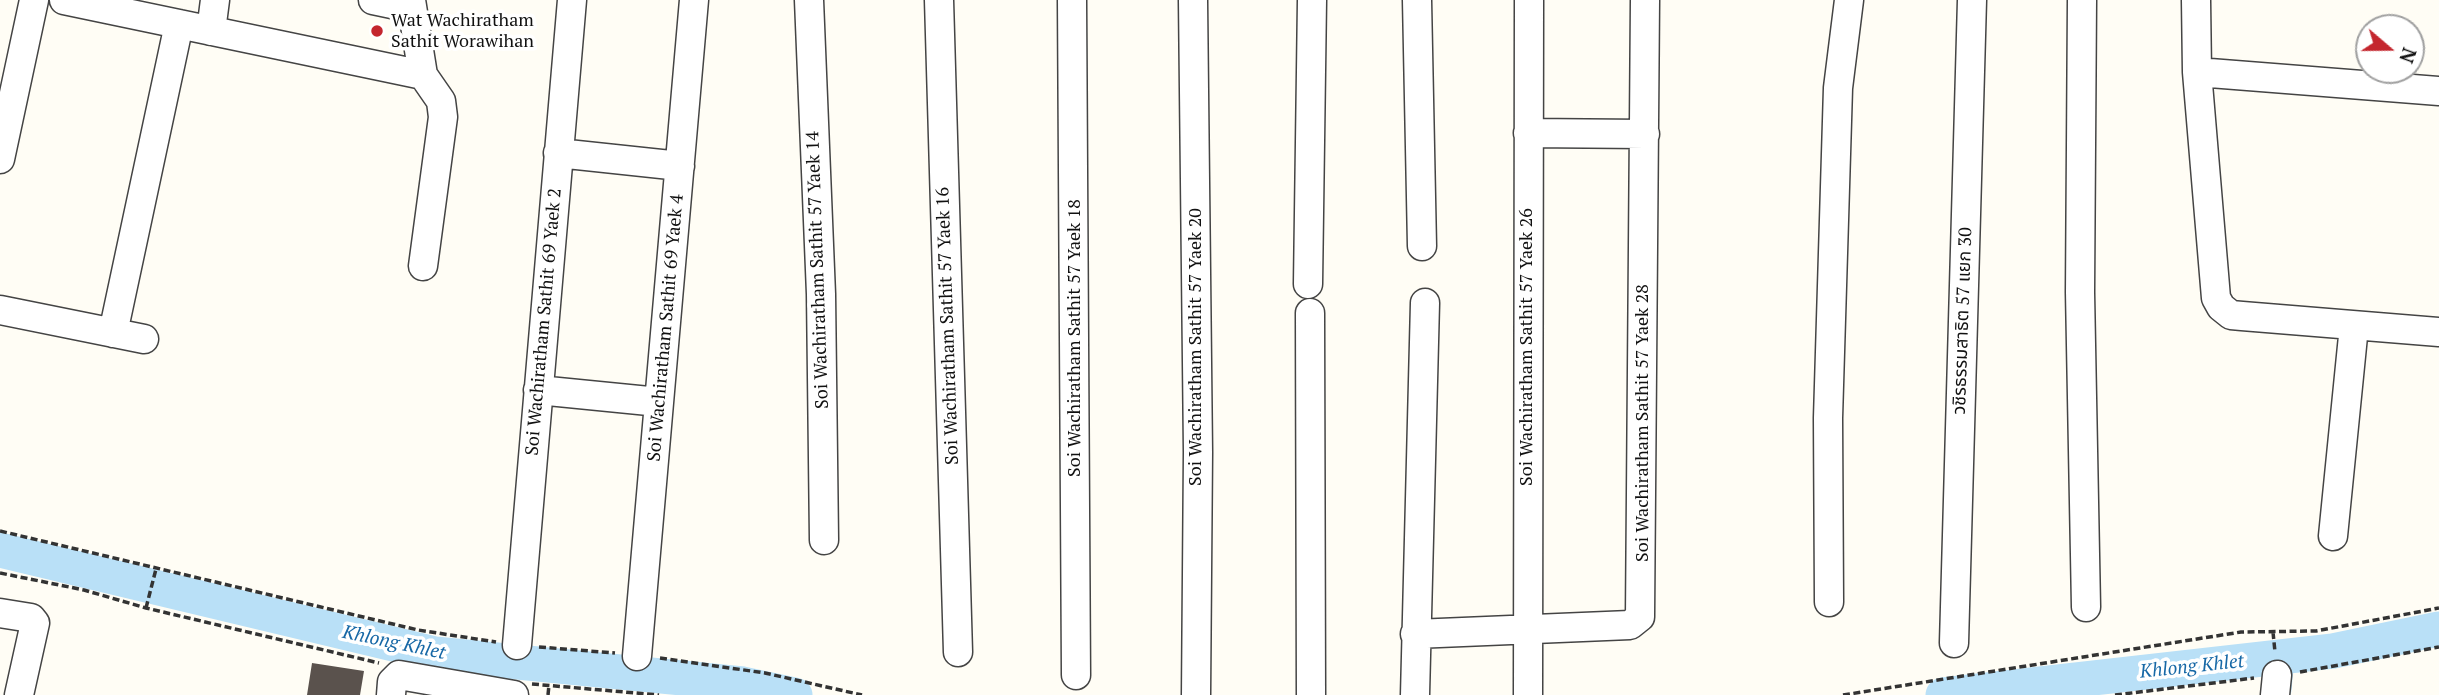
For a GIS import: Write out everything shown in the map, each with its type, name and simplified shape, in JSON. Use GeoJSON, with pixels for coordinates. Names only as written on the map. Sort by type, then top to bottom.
{"type":"FeatureCollection","features":[{"type":"Feature","properties":{"kind":"street"},"geometry":{"type":"LineString","coordinates":[[0,159],[8,83],[34,0]]}},
{"type":"Feature","properties":{"kind":"street"},"geometry":{"type":"LineString","coordinates":[[64,0],[423,75]]}},
{"type":"Feature","properties":{"kind":"street"},"geometry":{"type":"LineString","coordinates":[[211,31],[215,0]]}},
{"type":"Feature","properties":{"kind":"street"},"geometry":{"type":"LineString","coordinates":[[373,0],[411,4],[423,75],[441,101],[443,117],[424,266]]}},
{"type":"Feature","properties":{"kind":"street","name":"Soi Wachiratham Sathit 69 Yaek 2"},"geometry":{"type":"LineString","coordinates":[[517,645],[572,0]]}},
{"type":"Feature","properties":{"kind":"street","name":"Soi Wachiratham Sathit 69 Yaek 4"},"geometry":{"type":"LineString","coordinates":[[637,656],[694,0]]}},
{"type":"Feature","properties":{"kind":"street","name":"Soi Wachiratham Sathit 57 Yaek 14"},"geometry":{"type":"LineString","coordinates":[[809,0],[821,295],[824,540]]}},
{"type":"Feature","properties":{"kind":"street","name":"Soi Wachiratham Sathit 57 Yaek 16"},"geometry":{"type":"LineString","coordinates":[[939,0],[958,652]]}},
{"type":"Feature","properties":{"kind":"street","name":"Soi Wachiratham Sathit 57 Yaek 18"},"geometry":{"type":"LineString","coordinates":[[1072,0],[1076,675]]}},
{"type":"Feature","properties":{"kind":"street","name":"Soi Wachiratham Sathit 57 Yaek 20"},"geometry":{"type":"LineString","coordinates":[[1194,0],[1198,452],[1196,695]]}},
{"type":"Feature","properties":{"kind":"street"},"geometry":{"type":"LineString","coordinates":[[1308,285],[1312,0]]}},
{"type":"Feature","properties":{"kind":"street"},"geometry":{"type":"LineString","coordinates":[[1417,0],[1422,246]]}},
{"type":"Feature","properties":{"kind":"street","name":"Soi Wachiratham Sathit 57 Yaek 26"},"geometry":{"type":"LineString","coordinates":[[1528,695],[1529,0]]}},
{"type":"Feature","properties":{"kind":"street","name":"Soi Wachiratham Sathit 57 Yaek 28"},"geometry":{"type":"LineString","coordinates":[[1415,634],[1630,625],[1640,617],[1645,0]]}},
{"type":"Feature","properties":{"kind":"street"},"geometry":{"type":"LineString","coordinates":[[1829,603],[1828,418],[1838,102],[1849,0]]}},
{"type":"Feature","properties":{"kind":"street","name":"วชิรธรรมสาธิต 57 แยก 30"},"geometry":{"type":"LineString","coordinates":[[1954,643],[1972,0]]}},
{"type":"Feature","properties":{"kind":"street"},"geometry":{"type":"LineString","coordinates":[[2082,0],[2080,292],[2086,607]]}},
{"type":"Feature","properties":{"kind":"street"},"geometry":{"type":"LineString","coordinates":[[2196,0],[2197,72],[2216,298],[2221,307],[2231,315],[2439,332]]}},
{"type":"Feature","properties":{"kind":"street"},"geometry":{"type":"LineString","coordinates":[[113,333],[179,24]]}},
{"type":"Feature","properties":{"kind":"street"},"geometry":{"type":"LineString","coordinates":[[2197,72],[2439,91]]}},
{"type":"Feature","properties":{"kind":"street"},"geometry":{"type":"LineString","coordinates":[[1528,133],[1645,134]]}},
{"type":"Feature","properties":{"kind":"street"},"geometry":{"type":"LineString","coordinates":[[558,153],[680,166]]}},
{"type":"Feature","properties":{"kind":"street"},"geometry":{"type":"LineString","coordinates":[[1415,695],[1425,303]]}},
{"type":"Feature","properties":{"kind":"street"},"geometry":{"type":"LineString","coordinates":[[0,310],[144,339]]}},
{"type":"Feature","properties":{"kind":"street"},"geometry":{"type":"LineString","coordinates":[[1310,313],[1311,695]]}},
{"type":"Feature","properties":{"kind":"street"},"geometry":{"type":"LineString","coordinates":[[2333,536],[2354,326]]}},
{"type":"Feature","properties":{"kind":"street"},"geometry":{"type":"LineString","coordinates":[[538,390],[659,402]]}},
{"type":"Feature","properties":{"kind":"street"},"geometry":{"type":"LineString","coordinates":[[0,613],[31,618],[35,622],[19,695]]}},
{"type":"Feature","properties":{"kind":"street"},"geometry":{"type":"LineString","coordinates":[[390,695],[392,682],[399,675],[475,692],[519,689]]}},
{"type":"Feature","properties":{"kind":"path"},"geometry":{"type":"LineString","coordinates":[[0,531],[418,630],[517,645],[582,648],[740,669],[862,695]]}},
{"type":"Feature","properties":{"kind":"path"},"geometry":{"type":"LineString","coordinates":[[146,608],[156,569]]}},
{"type":"Feature","properties":{"kind":"path"},"geometry":{"type":"LineString","coordinates":[[0,573],[84,590],[146,608],[381,663]]}},
{"type":"Feature","properties":{"kind":"path"},"geometry":{"type":"LineString","coordinates":[[1843,695],[2241,632],[2316,631],[2439,608]]}},
{"type":"Feature","properties":{"kind":"path"},"geometry":{"type":"LineString","coordinates":[[548,695],[549,685]]}},
{"type":"Feature","properties":{"kind":"path"},"geometry":{"type":"LineString","coordinates":[[519,689],[549,685],[659,695]]}},
{"type":"Feature","properties":{"kind":"building"},"geometry":{"type":"Polygon","coordinates":[[[312,663],[364,671],[360,695],[307,695],[312,663]]]}},
{"type":"Feature","properties":{"kind":"waterway","name":"Khlong Khlet"},"geometry":{"type":"LineString","coordinates":[[0,550],[435,654],[743,684],[795,695]]}},
{"type":"Feature","properties":{"kind":"waterway","name":"Khlong Khlet"},"geometry":{"type":"LineString","coordinates":[[1943,695],[2333,651],[2439,629]]}},
{"type":"Feature","properties":{"kind":"waterway"},"geometry":{"type":"LineString","coordinates":[[2282,690],[2285,656]]}},
{"type":"Feature","properties":{"kind":"place","name":"Wat Wachiratham Sathit Worawihan"},"geometry":{"type":"Point","coordinates":[377,31]}}]}
